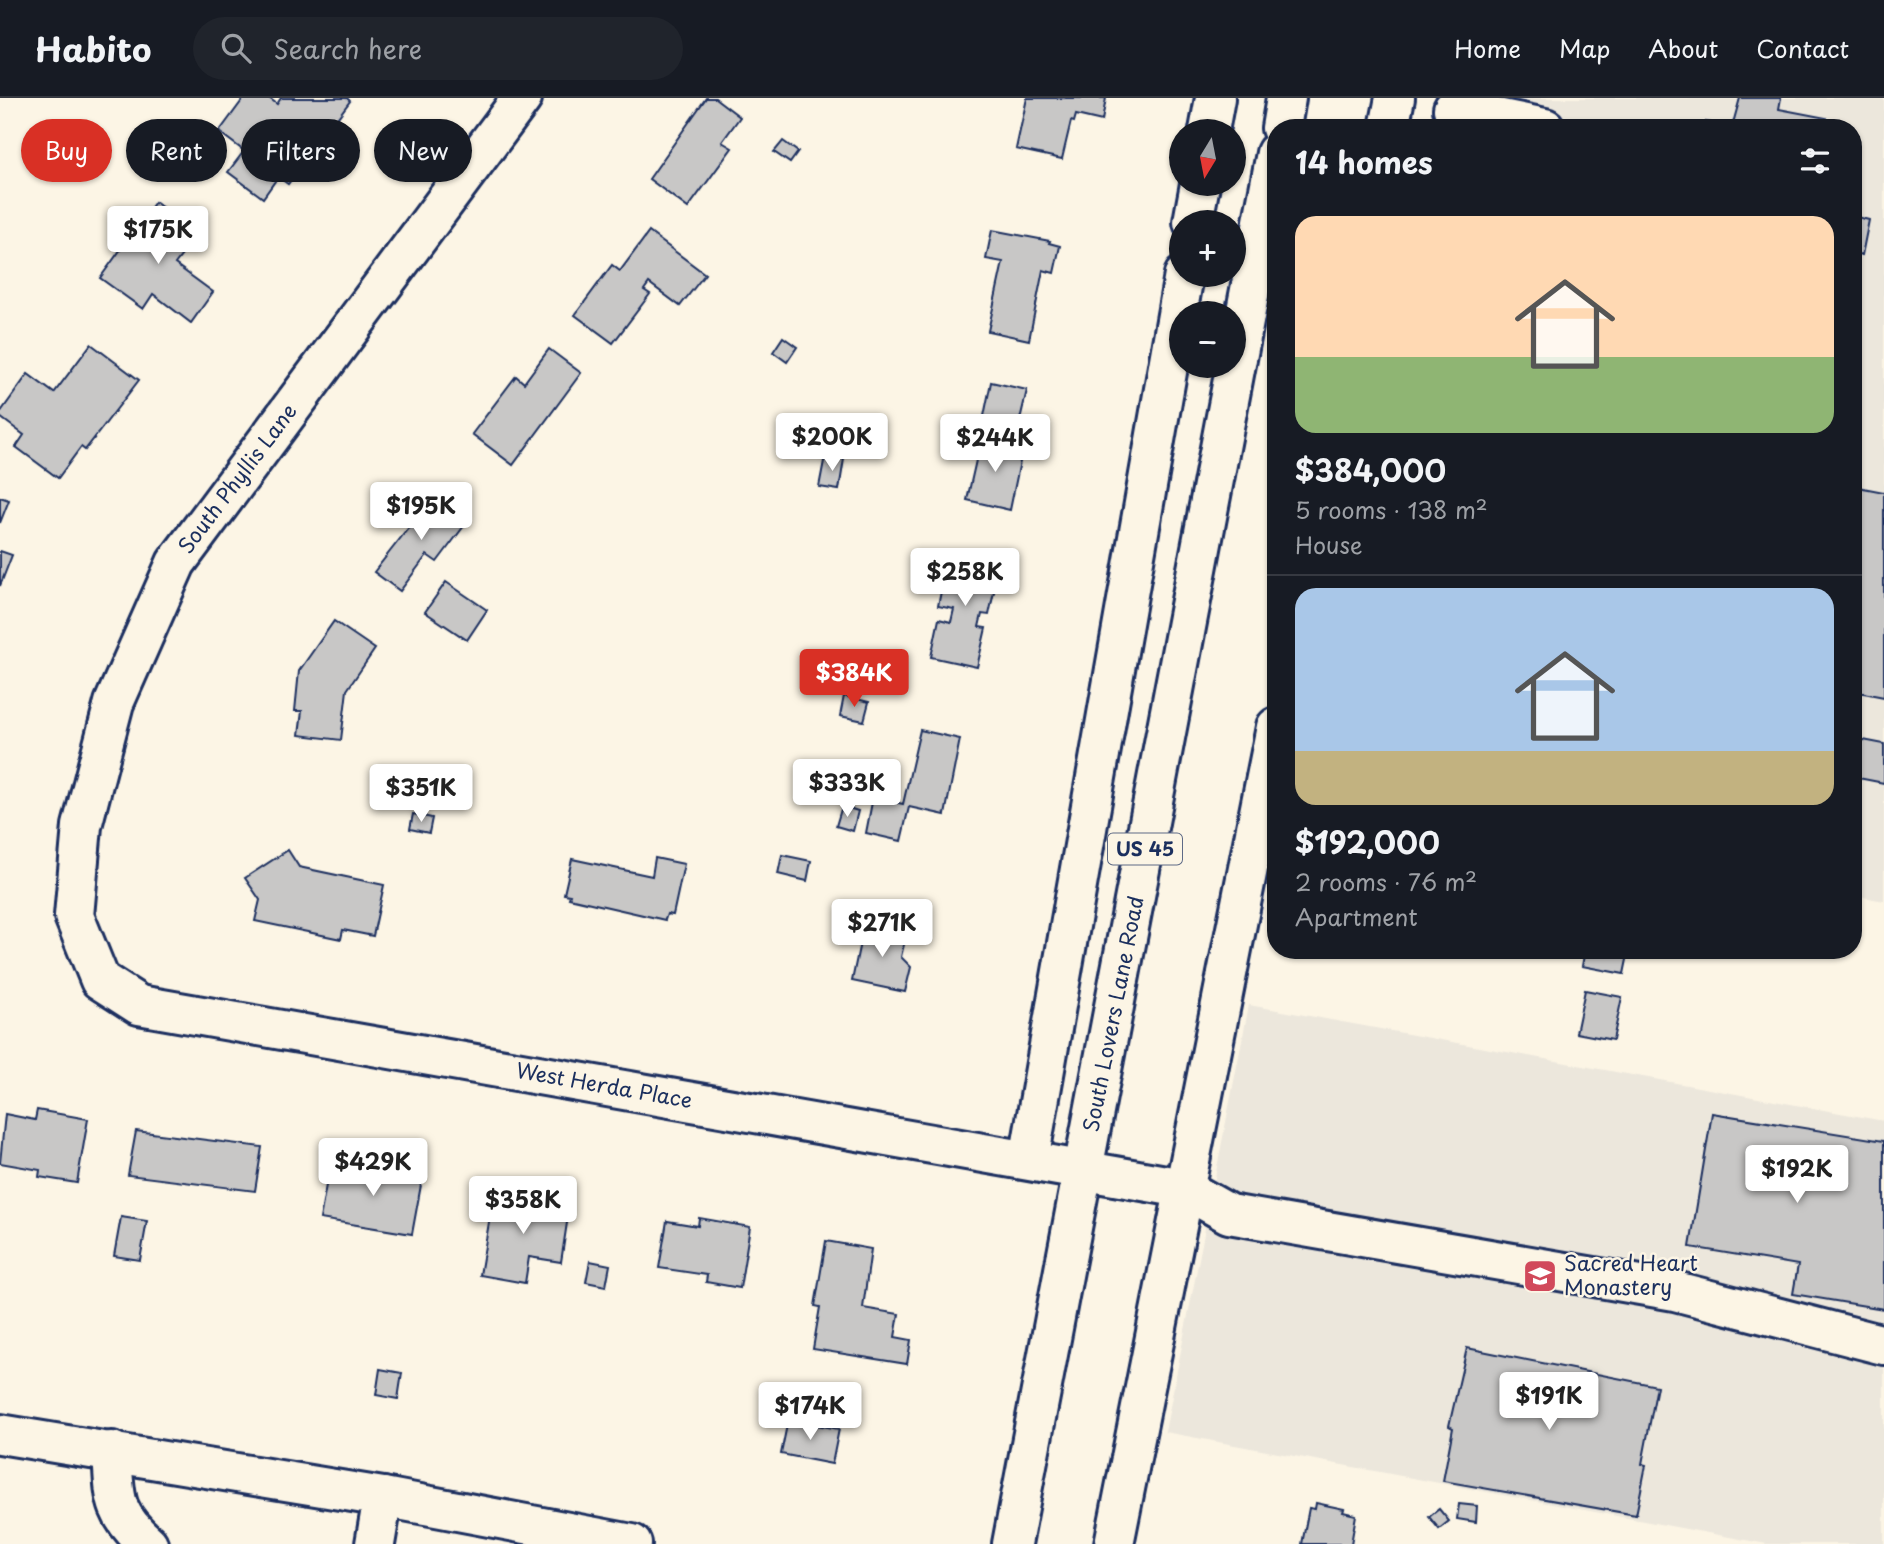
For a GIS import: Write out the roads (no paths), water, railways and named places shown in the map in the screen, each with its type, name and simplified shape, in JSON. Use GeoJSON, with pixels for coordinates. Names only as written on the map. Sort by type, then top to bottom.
{"type":"FeatureCollection","features":[{"type":"Feature","properties":{"kind":"street","name":"South Phyllis Lane"},"geometry":{"type":"LineString","coordinates":[[74,916],[82,826],[114,703],[176,563],[522,98]]}},
{"type":"Feature","properties":{"kind":"street"},"geometry":{"type":"LineString","coordinates":[[1211,119],[1215,98]]}},
{"type":"Feature","properties":{"kind":"street"},"geometry":{"type":"LineString","coordinates":[[1282,119],[1286,98]]}},
{"type":"Feature","properties":{"kind":"street"},"geometry":{"type":"LineString","coordinates":[[1391,119],[1395,98]]}},
{"type":"Feature","properties":{"kind":"street"},"geometry":{"type":"LineString","coordinates":[[1452,112],[1493,119]]}},
{"type":"Feature","properties":{"kind":"street","name":"South Lovers Lane Road"},"geometry":{"type":"LineString","coordinates":[[1012,1544],[1267,201]]}},
{"type":"Feature","properties":{"kind":"street"},"geometry":{"type":"LineString","coordinates":[[1030,1160],[1182,287]]}},
{"type":"Feature","properties":{"kind":"street"},"geometry":{"type":"LineString","coordinates":[[1114,1544],[1183,1188],[1267,790]]}},
{"type":"Feature","properties":{"kind":"street","name":"West Herda Place"},"geometry":{"type":"LineString","coordinates":[[74,916],[100,981],[139,1005],[1183,1188],[1229,1214],[1675,1292],[1884,1345]]}},
{"type":"Feature","properties":{"kind":"street"},"geometry":{"type":"LineString","coordinates":[[0,1434],[383,1497],[632,1544]]}},
{"type":"Feature","properties":{"kind":"street"},"geometry":{"type":"LineString","coordinates":[[112,1451],[116,1505],[130,1528],[148,1544]]}},
{"type":"Feature","properties":{"kind":"street"},"geometry":{"type":"LineString","coordinates":[[375,1544],[383,1497]]}},
{"type":"Feature","properties":{"kind":"place","name":"Sacred Heart Monastery"},"geometry":{"type":"Point","coordinates":[1540,1276]}}]}
